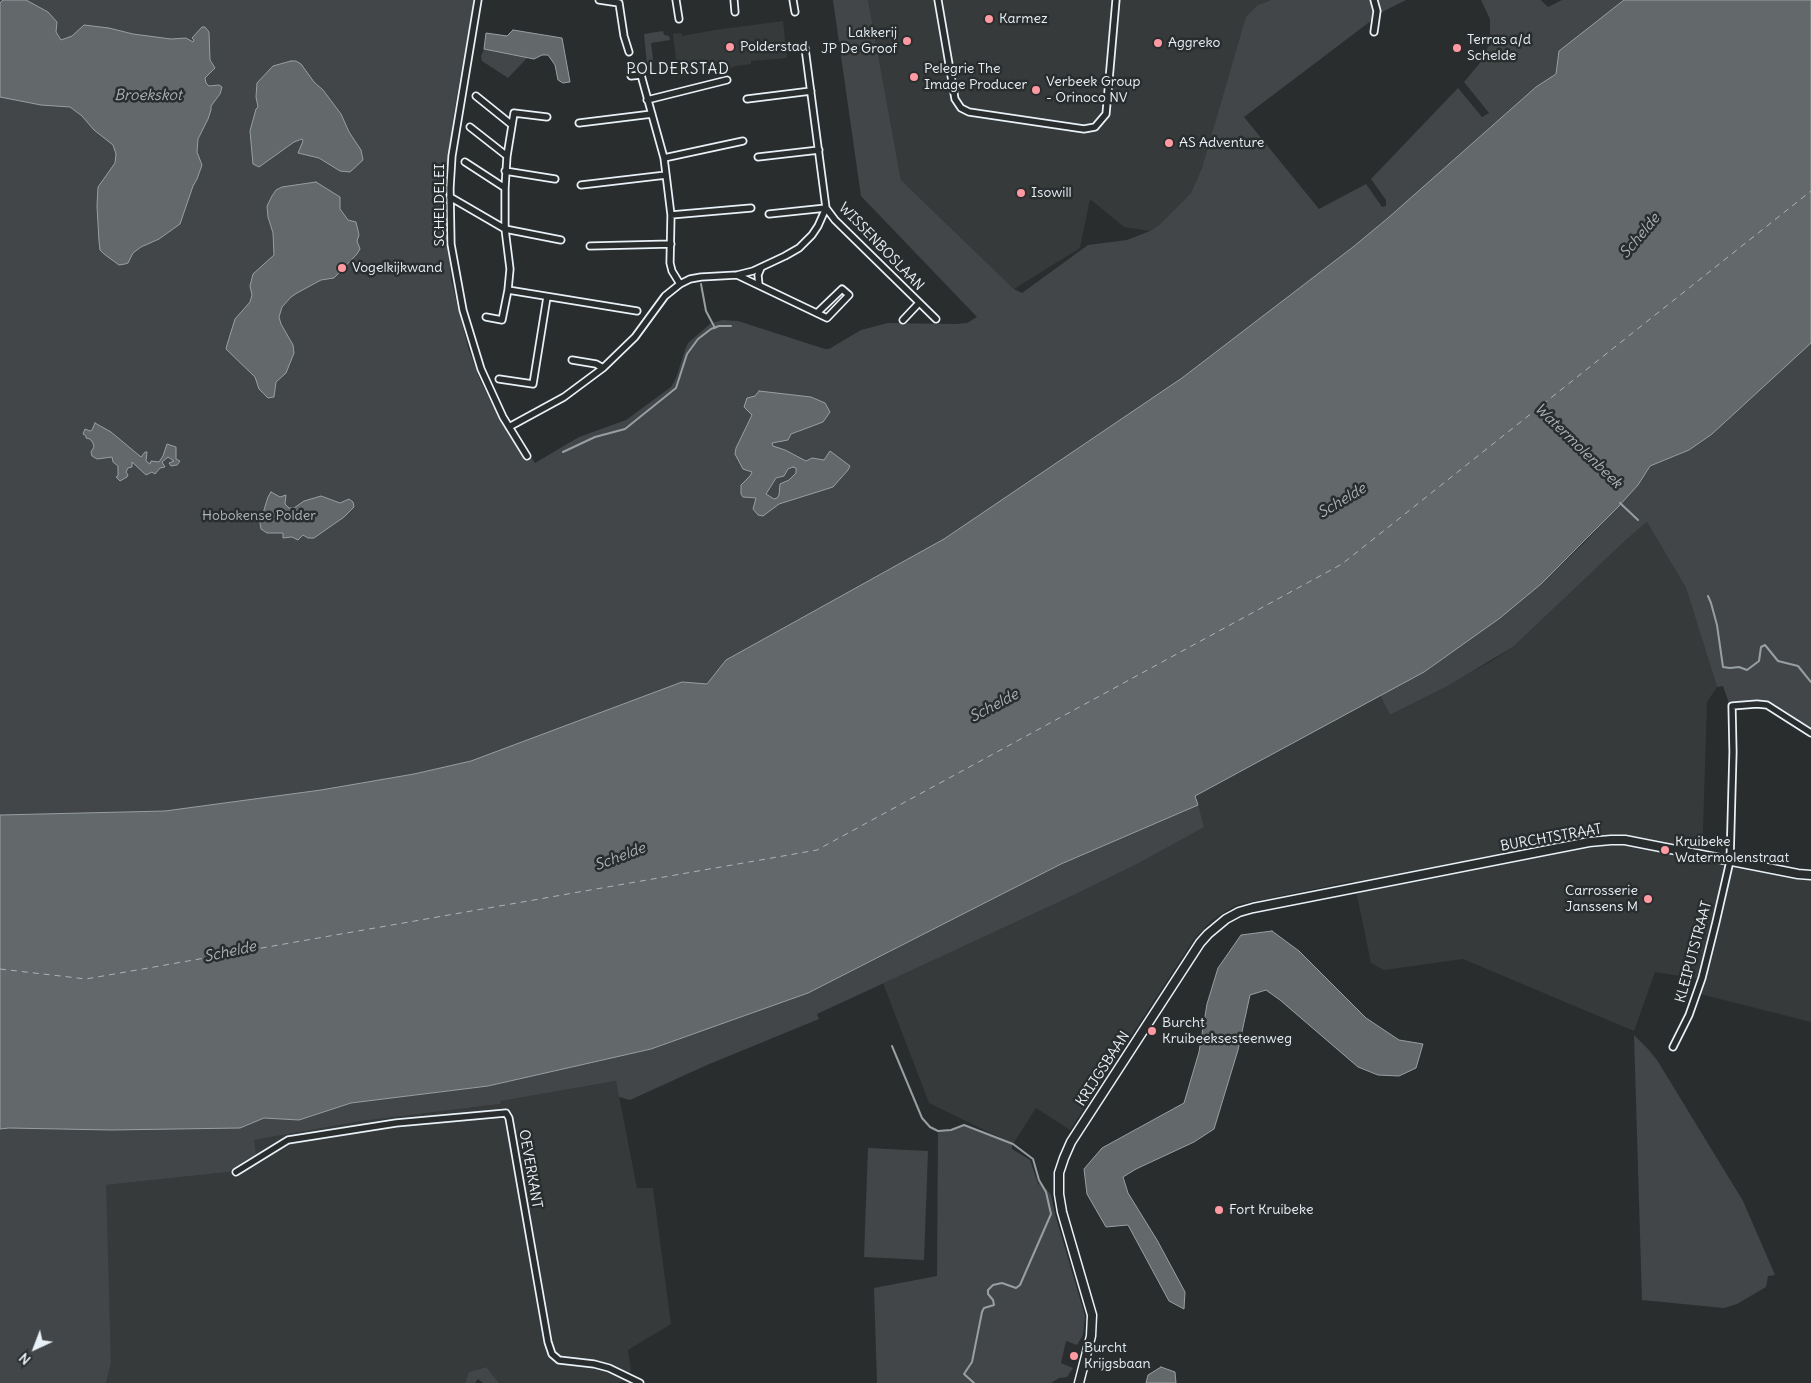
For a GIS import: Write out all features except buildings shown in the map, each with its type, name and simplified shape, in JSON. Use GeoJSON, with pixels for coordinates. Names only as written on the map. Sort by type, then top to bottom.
{"type":"FeatureCollection","features":[{"type":"Feature","properties":{"kind":"main road","name":"BURCHTSTRAAT"},"geometry":{"type":"LineString","coordinates":[[1356,888],[1590,842],[1611,840],[1625,840],[1811,875]]}},
{"type":"Feature","properties":{"kind":"main road","name":"KRIJGSBAAN"},"geometry":{"type":"LineString","coordinates":[[1079,1383],[1091,1336],[1092,1315],[1062,1212],[1059,1194],[1059,1173],[1070,1142],[1200,943],[1212,930],[1239,912],[1356,888]]}},
{"type":"Feature","properties":{"kind":"street","name":"SCHELDELEI"},"geometry":{"type":"LineString","coordinates":[[478,0],[454,138],[451,168],[450,197],[453,261],[462,310],[481,369],[509,427],[527,456]]}},
{"type":"Feature","properties":{"kind":"street"},"geometry":{"type":"LineString","coordinates":[[599,0],[619,3],[624,36],[629,52]]}},
{"type":"Feature","properties":{"kind":"street"},"geometry":{"type":"LineString","coordinates":[[676,0],[679,19]]}},
{"type":"Feature","properties":{"kind":"street"},"geometry":{"type":"LineString","coordinates":[[734,0],[735,12]]}},
{"type":"Feature","properties":{"kind":"street"},"geometry":{"type":"LineString","coordinates":[[793,0],[795,12]]}},
{"type":"Feature","properties":{"kind":"street"},"geometry":{"type":"LineString","coordinates":[[938,0],[955,99],[961,108],[969,112],[1084,129],[1095,126],[1106,114],[1116,0]]}},
{"type":"Feature","properties":{"kind":"street"},"geometry":{"type":"LineString","coordinates":[[1374,0],[1377,11],[1374,32]]}},
{"type":"Feature","properties":{"kind":"street"},"geometry":{"type":"LineString","coordinates":[[509,427],[564,396],[603,368],[635,337],[665,296],[680,284],[690,279],[737,275],[761,268],[785,256],[806,242],[818,226],[826,208],[805,48]]}},
{"type":"Feature","properties":{"kind":"street"},"geometry":{"type":"LineString","coordinates":[[631,76],[641,75],[664,158],[671,215],[671,267],[680,284]]}},
{"type":"Feature","properties":{"kind":"street"},"geometry":{"type":"LineString","coordinates":[[647,100],[727,80]]}},
{"type":"Feature","properties":{"kind":"street"},"geometry":{"type":"LineString","coordinates":[[747,99],[812,91]]}},
{"type":"Feature","properties":{"kind":"street"},"geometry":{"type":"LineString","coordinates":[[476,96],[512,125]]}},
{"type":"Feature","properties":{"kind":"street"},"geometry":{"type":"LineString","coordinates":[[486,318],[502,320],[508,290],[510,269],[504,229],[504,188],[514,113],[547,117]]}},
{"type":"Feature","properties":{"kind":"street"},"geometry":{"type":"LineString","coordinates":[[579,123],[652,114]]}},
{"type":"Feature","properties":{"kind":"street"},"geometry":{"type":"LineString","coordinates":[[470,127],[507,156]]}},
{"type":"Feature","properties":{"kind":"street"},"geometry":{"type":"LineString","coordinates":[[664,158],[743,141]]}},
{"type":"Feature","properties":{"kind":"street"},"geometry":{"type":"LineString","coordinates":[[758,157],[819,150]]}},
{"type":"Feature","properties":{"kind":"street"},"geometry":{"type":"LineString","coordinates":[[465,162],[504,188]]}},
{"type":"Feature","properties":{"kind":"street"},"geometry":{"type":"LineString","coordinates":[[505,171],[555,179]]}},
{"type":"Feature","properties":{"kind":"street"},"geometry":{"type":"LineString","coordinates":[[581,185],[666,175]]}},
{"type":"Feature","properties":{"kind":"street"},"geometry":{"type":"LineString","coordinates":[[450,197],[504,229],[560,240]]}},
{"type":"Feature","properties":{"kind":"street"},"geometry":{"type":"LineString","coordinates":[[671,215],[751,208]]}},
{"type":"Feature","properties":{"kind":"street"},"geometry":{"type":"LineString","coordinates":[[769,214],[826,208]]}},
{"type":"Feature","properties":{"kind":"street","name":"WISSENBOSLAAN"},"geometry":{"type":"LineString","coordinates":[[826,208],[835,220],[936,320]]}},
{"type":"Feature","properties":{"kind":"street"},"geometry":{"type":"LineString","coordinates":[[590,246],[671,244]]}},
{"type":"Feature","properties":{"kind":"street"},"geometry":{"type":"LineString","coordinates":[[759,285],[758,275],[761,268]]}},
{"type":"Feature","properties":{"kind":"street"},"geometry":{"type":"LineString","coordinates":[[737,275],[817,314],[827,318],[849,295],[842,289],[817,314]]}},
{"type":"Feature","properties":{"kind":"street"},"geometry":{"type":"LineString","coordinates":[[508,290],[637,311]]}},
{"type":"Feature","properties":{"kind":"street"},"geometry":{"type":"LineString","coordinates":[[499,379],[534,384],[547,297]]}},
{"type":"Feature","properties":{"kind":"street","name":"WISSENBOSLAAN"},"geometry":{"type":"LineString","coordinates":[[903,320],[919,303]]}},
{"type":"Feature","properties":{"kind":"street"},"geometry":{"type":"LineString","coordinates":[[572,360],[596,364],[603,368]]}},
{"type":"Feature","properties":{"kind":"street","name":"KLEIPUTSTRAAT"},"geometry":{"type":"LineString","coordinates":[[1674,1047],[1689,1015],[1702,978],[1730,861],[1733,752],[1732,706],[1767,705],[1811,733]]}},
{"type":"Feature","properties":{"kind":"street","name":"OEVERKANT"},"geometry":{"type":"LineString","coordinates":[[236,1172],[288,1140],[396,1122],[506,1113],[509,1118],[548,1342],[552,1354],[559,1360],[594,1364],[609,1368],[640,1383]]}},
{"type":"Feature","properties":{"kind":"shaded area"},"geometry":{"type":"Polygon","coordinates":[[[868,0],[1271,0],[1258,5],[1200,173],[1191,193],[1159,225],[1150,231],[1124,227],[1090,199],[1080,248],[1014,289],[901,180],[868,0]]]}},
{"type":"Feature","properties":{"kind":"shaded area","name":"Polderstad"},"geometry":{"type":"Polygon","coordinates":[[[783,21],[787,58],[751,61],[751,64],[735,66],[728,70],[678,77],[673,34],[681,33],[682,36],[783,21]]]}},
{"type":"Feature","properties":{"kind":"shaded area"},"geometry":{"type":"Polygon","coordinates":[[[1647,522],[1686,588],[1717,687],[1707,702],[1702,860],[1795,879],[1811,880],[1811,1022],[1700,994],[1706,980],[1655,972],[1634,1031],[1463,959],[1384,970],[1371,963],[1354,881],[1236,905],[1212,920],[1194,939],[1070,1130],[1036,1108],[1013,1144],[929,1103],[883,983],[1135,865],[1195,796],[1380,695],[1390,715],[1492,661],[1513,647],[1647,522]]]}},
{"type":"Feature","properties":{"kind":"shaded area"},"geometry":{"type":"Polygon","coordinates":[[[616,1081],[637,1188],[653,1188],[671,1324],[628,1350],[631,1370],[625,1380],[618,1383],[499,1383],[485,1367],[469,1372],[465,1383],[106,1383],[111,1363],[105,1185],[229,1172],[256,1154],[253,1140],[362,1121],[500,1104],[500,1101],[616,1081]]]}},
{"type":"Feature","properties":{"kind":"green space","name":"Hobokense Polder"},"geometry":{"type":"Polygon","coordinates":[[[0,0],[474,0],[454,113],[447,172],[446,205],[451,279],[468,347],[480,380],[498,416],[516,445],[521,442],[535,463],[579,437],[626,420],[671,387],[688,343],[710,324],[722,320],[738,321],[829,349],[861,330],[888,323],[956,324],[967,323],[977,317],[861,196],[833,0],[868,0],[901,180],[1014,289],[1022,293],[1088,245],[1127,240],[1150,231],[1159,225],[1191,193],[1202,168],[1246,17],[1258,5],[1271,0],[1406,0],[1384,11],[1244,117],[1319,209],[1366,184],[1382,207],[1386,206],[1386,200],[1371,179],[1458,88],[1482,117],[1489,113],[1464,82],[1485,57],[1490,39],[1490,19],[1481,0],[1541,0],[1548,7],[1562,0],[1624,0],[1603,18],[1557,74],[1536,87],[1353,247],[1182,378],[944,539],[726,660],[707,684],[682,682],[471,761],[414,774],[321,790],[165,811],[0,815],[0,0]]]}},
{"type":"Feature","properties":{"kind":"green space"},"geometry":{"type":"Polygon","coordinates":[[[663,31],[664,35],[669,36],[670,40],[651,43],[655,75],[648,75],[644,34],[663,31]]]}},
{"type":"Feature","properties":{"kind":"green space"},"geometry":{"type":"Polygon","coordinates":[[[484,49],[527,58],[508,78],[482,61],[481,56],[484,49]]]}},
{"type":"Feature","properties":{"kind":"green space"},"geometry":{"type":"Polygon","coordinates":[[[1811,343],[1811,730],[1773,704],[1762,700],[1729,703],[1723,686],[1717,687],[1686,588],[1647,522],[1513,647],[1449,685],[1390,715],[1380,695],[1424,672],[1541,584],[1584,543],[1638,485],[1650,466],[1689,450],[1811,343]]]}},
{"type":"Feature","properties":{"kind":"green space"},"geometry":{"type":"Polygon","coordinates":[[[1198,805],[1204,827],[1135,865],[817,1014],[819,1019],[707,1065],[630,1100],[619,1097],[616,1081],[501,1101],[500,1104],[362,1121],[254,1140],[256,1154],[229,1172],[106,1185],[111,1363],[106,1383],[0,1383],[0,1129],[240,1128],[264,1118],[299,1120],[351,1103],[488,1086],[651,1049],[808,993],[1061,864],[1198,805]]]}},
{"type":"Feature","properties":{"kind":"green space"},"geometry":{"type":"Polygon","coordinates":[[[1634,1035],[1657,1060],[1743,1201],[1775,1275],[1768,1276],[1766,1287],[1737,1304],[1724,1308],[1642,1300],[1634,1035]]]}},
{"type":"Feature","properties":{"kind":"green space"},"geometry":{"type":"Polygon","coordinates":[[[964,1125],[1012,1143],[1012,1149],[1030,1160],[1039,1186],[1039,1180],[1051,1195],[1085,1316],[1083,1335],[1077,1345],[1066,1341],[1061,1363],[1073,1368],[1067,1377],[1059,1378],[1051,1383],[877,1383],[874,1288],[937,1276],[938,1131],[951,1130],[964,1125]]]}},
{"type":"Feature","properties":{"kind":"green space"},"geometry":{"type":"Polygon","coordinates":[[[868,1148],[928,1151],[924,1260],[864,1257],[868,1148]]]}},
{"type":"Feature","properties":{"kind":"green space"},"geometry":{"type":"Polygon","coordinates":[[[486,1367],[499,1383],[483,1383],[478,1379],[475,1383],[465,1383],[469,1372],[486,1367]]]}},
{"type":"Feature","properties":{"kind":"water","name":"Broekskot"},"geometry":{"type":"Polygon","coordinates":[[[3,0],[26,0],[48,12],[57,22],[56,32],[61,40],[72,36],[84,25],[171,39],[186,38],[193,42],[192,38],[202,27],[205,27],[209,32],[210,60],[215,68],[205,78],[206,83],[209,86],[219,85],[222,87],[220,94],[211,106],[208,119],[198,139],[197,152],[202,165],[180,224],[159,239],[133,253],[128,263],[119,265],[100,250],[97,206],[98,187],[115,163],[116,154],[113,145],[70,107],[41,105],[0,97],[0,3],[3,0]]]}},
{"type":"Feature","properties":{"kind":"water","name":"Schelde"},"geometry":{"type":"Polygon","coordinates":[[[1624,0],[1811,0],[1811,343],[1712,434],[1689,450],[1650,466],[1638,485],[1618,507],[1541,584],[1500,618],[1424,672],[1195,796],[1198,805],[1061,864],[808,993],[651,1049],[488,1086],[351,1103],[299,1120],[264,1118],[240,1128],[0,1129],[0,815],[165,811],[321,790],[414,774],[471,761],[682,682],[707,684],[726,660],[944,539],[1182,378],[1388,218],[1536,87],[1556,74],[1559,51],[1624,0]]]}},
{"type":"Feature","properties":{"kind":"water"},"geometry":{"type":"Polygon","coordinates":[[[513,30],[562,38],[570,82],[563,83],[558,80],[555,65],[548,55],[542,55],[534,59],[484,49],[486,33],[507,36],[513,30]]]}},
{"type":"Feature","properties":{"kind":"water"},"geometry":{"type":"Polygon","coordinates":[[[291,61],[301,64],[314,82],[323,90],[341,114],[349,132],[361,150],[363,160],[350,172],[340,171],[319,158],[298,153],[303,141],[302,139],[294,142],[259,167],[253,164],[250,131],[258,107],[256,97],[257,83],[273,66],[291,61]]]}},
{"type":"Feature","properties":{"kind":"water"},"geometry":{"type":"Polygon","coordinates":[[[316,182],[340,197],[340,209],[348,220],[356,222],[359,235],[357,241],[360,249],[334,278],[321,280],[297,293],[282,307],[279,317],[293,345],[294,353],[286,373],[276,382],[274,397],[268,398],[259,389],[255,377],[226,349],[235,319],[250,302],[252,295],[250,286],[253,274],[274,255],[273,233],[267,206],[272,196],[276,190],[282,187],[316,182]]]}},
{"type":"Feature","properties":{"kind":"water"},"geometry":{"type":"Polygon","coordinates":[[[759,391],[811,397],[825,403],[830,412],[823,422],[791,434],[788,440],[772,443],[773,446],[806,461],[812,458],[824,460],[830,451],[850,466],[833,487],[779,504],[763,516],[758,515],[753,509],[756,498],[743,497],[741,494],[741,485],[752,472],[743,469],[735,454],[752,415],[744,407],[747,398],[755,396],[759,391]],[[796,468],[788,469],[784,476],[776,478],[766,494],[774,499],[777,498],[780,484],[789,480],[796,473],[796,468]]]}},
{"type":"Feature","properties":{"kind":"water"},"geometry":{"type":"Polygon","coordinates":[[[95,423],[111,432],[141,457],[147,452],[146,461],[150,464],[151,461],[159,462],[167,444],[176,447],[176,459],[180,461],[177,465],[171,466],[169,463],[174,461],[168,457],[162,462],[165,467],[160,468],[155,474],[152,472],[146,475],[132,462],[132,467],[128,468],[126,472],[127,477],[120,481],[116,477],[118,476],[118,466],[113,462],[112,457],[97,459],[92,456],[93,443],[83,434],[85,429],[92,430],[95,423]]]}},
{"type":"Feature","properties":{"kind":"water"},"geometry":{"type":"Polygon","coordinates":[[[271,492],[280,497],[286,495],[285,504],[289,508],[294,508],[304,501],[321,496],[340,503],[349,499],[353,502],[354,507],[344,517],[314,538],[308,538],[303,535],[298,540],[292,537],[283,538],[283,533],[267,533],[261,529],[260,523],[271,492]]]}},
{"type":"Feature","properties":{"kind":"water"},"geometry":{"type":"Polygon","coordinates":[[[1272,931],[1299,951],[1366,1018],[1399,1040],[1423,1044],[1416,1068],[1399,1076],[1378,1075],[1358,1067],[1266,990],[1250,995],[1238,1050],[1214,1129],[1194,1142],[1123,1177],[1128,1193],[1157,1240],[1185,1292],[1184,1309],[1169,1301],[1128,1225],[1106,1227],[1087,1194],[1084,1169],[1102,1148],[1184,1103],[1199,1052],[1207,1004],[1218,968],[1241,935],[1272,931]]]}},
{"type":"Feature","properties":{"kind":"water"},"geometry":{"type":"Polygon","coordinates":[[[1161,1367],[1175,1372],[1176,1383],[1146,1383],[1148,1375],[1161,1367]]]}},
{"type":"Feature","properties":{"kind":"waterway"},"geometry":{"type":"LineString","coordinates":[[701,284],[706,311],[715,328]]}},
{"type":"Feature","properties":{"kind":"waterway"},"geometry":{"type":"LineString","coordinates":[[563,452],[595,437],[625,429],[676,388],[687,354],[698,339],[711,329],[719,326],[731,326]]}},
{"type":"Feature","properties":{"kind":"waterway","name":"Watermolenbeek"},"geometry":{"type":"LineString","coordinates":[[1620,503],[1638,520]]}},
{"type":"Feature","properties":{"kind":"waterway","name":"Watermolenbeek"},"geometry":{"type":"LineString","coordinates":[[1708,596],[1717,625],[1723,667],[1739,667],[1747,670],[1759,661],[1761,647],[1765,645],[1778,661],[1798,666],[1811,682]]}},
{"type":"Feature","properties":{"kind":"waterway"},"geometry":{"type":"LineString","coordinates":[[892,1046],[922,1118],[930,1127],[938,1131],[951,1130],[964,1125],[1013,1144],[1033,1159],[1039,1180],[1046,1192],[1051,1214],[1020,1285],[1016,1288],[1002,1283],[993,1285],[988,1290],[994,1305],[984,1308],[982,1312],[972,1362],[964,1374],[974,1383]]}},
{"type":"Feature","properties":{"kind":"ferry route"},"geometry":{"type":"LineString","coordinates":[[0,969],[86,979],[817,850],[1342,564],[1811,191]]}},
{"type":"Feature","properties":{"kind":"place","name":"Karmez"},"geometry":{"type":"Point","coordinates":[989,19]}},
{"type":"Feature","properties":{"kind":"place","name":"Lakkerij JP De Groof"},"geometry":{"type":"Point","coordinates":[907,41]}},
{"type":"Feature","properties":{"kind":"place","name":"Aggreko"},"geometry":{"type":"Point","coordinates":[1158,43]}},
{"type":"Feature","properties":{"kind":"place","name":"Polderstad"},"geometry":{"type":"Point","coordinates":[730,47]}},
{"type":"Feature","properties":{"kind":"place","name":"Terras a/d Schelde"},"geometry":{"type":"Point","coordinates":[1457,48]}},
{"type":"Feature","properties":{"kind":"place","name":"Pelegrie The Image Producer"},"geometry":{"type":"Point","coordinates":[914,77]}},
{"type":"Feature","properties":{"kind":"place","name":"Verbeek Group - Orinoco NV"},"geometry":{"type":"Point","coordinates":[1036,90]}},
{"type":"Feature","properties":{"kind":"place","name":"AS Adventure"},"geometry":{"type":"Point","coordinates":[1169,143]}},
{"type":"Feature","properties":{"kind":"place","name":"Isowill"},"geometry":{"type":"Point","coordinates":[1021,193]}},
{"type":"Feature","properties":{"kind":"place","name":"Vogelkijkwand"},"geometry":{"type":"Point","coordinates":[342,268]}},
{"type":"Feature","properties":{"kind":"place","name":"Kruibeke Watermolenstraat"},"geometry":{"type":"Point","coordinates":[1665,850]}},
{"type":"Feature","properties":{"kind":"place","name":"Carrosserie Janssens M"},"geometry":{"type":"Point","coordinates":[1648,899]}},
{"type":"Feature","properties":{"kind":"place","name":"Burcht Kruibeeksesteenweg"},"geometry":{"type":"Point","coordinates":[1152,1031]}},
{"type":"Feature","properties":{"kind":"place","name":"Fort Kruibeke"},"geometry":{"type":"Point","coordinates":[1219,1210]}},
{"type":"Feature","properties":{"kind":"place","name":"Burcht Krijgsbaan"},"geometry":{"type":"Point","coordinates":[1074,1356]}},
{"type":"Feature","properties":{"kind":"district","name":"POLDERSTAD"},"geometry":{"type":"Point","coordinates":[678,70]}}]}
